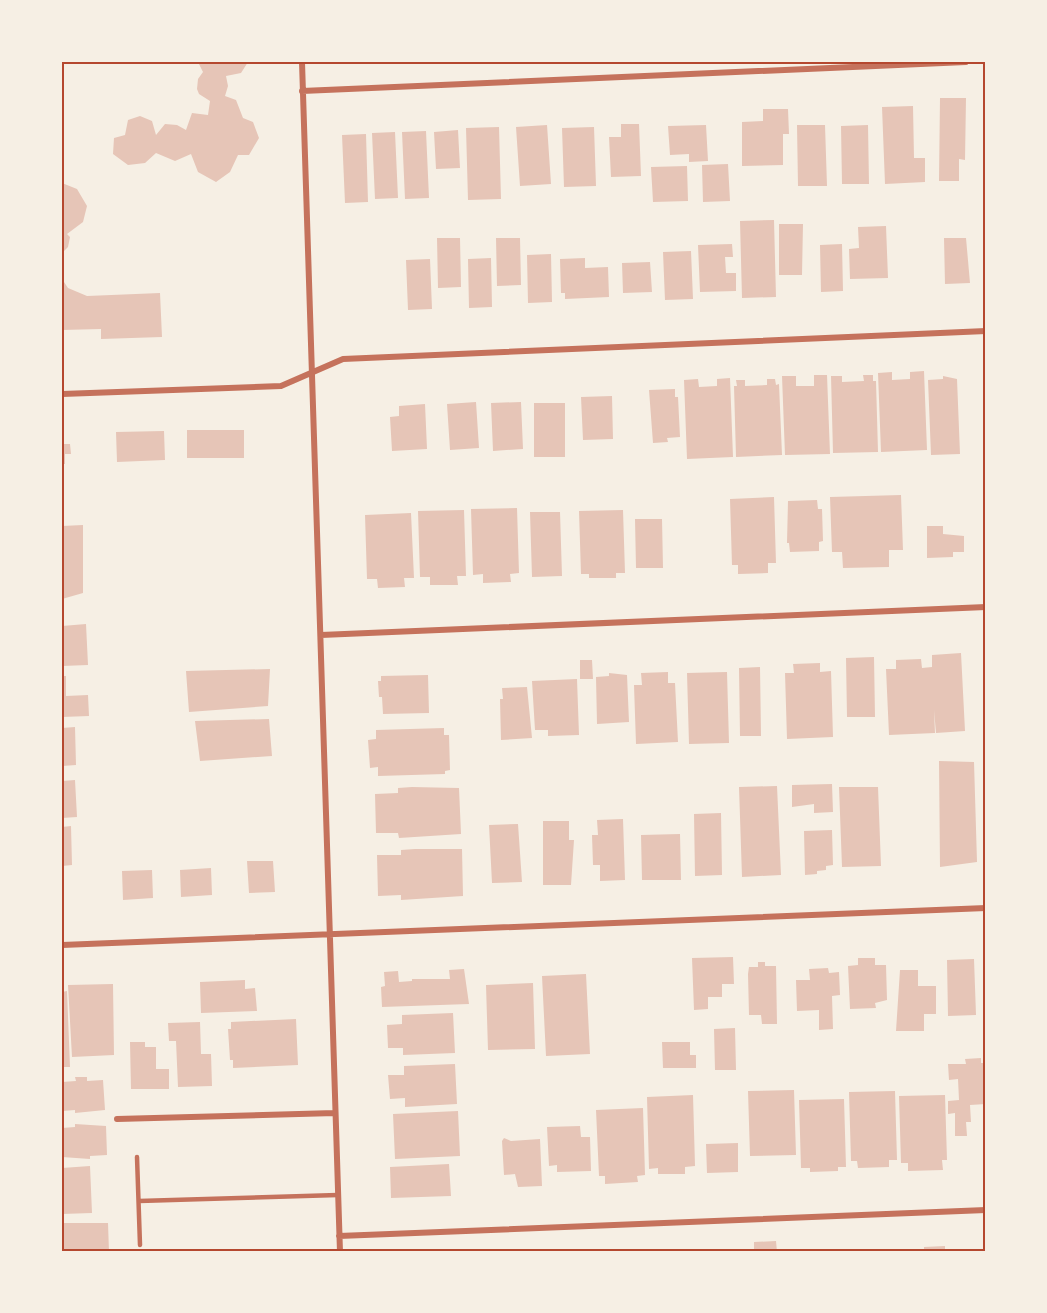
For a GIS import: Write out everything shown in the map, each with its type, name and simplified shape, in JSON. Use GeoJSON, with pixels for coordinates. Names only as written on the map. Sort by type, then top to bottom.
{"type":"FeatureCollection","features":[{"type":"Feature","properties":{"kind":"street"},"geometry":{"type":"LineString","coordinates":[[302,62],[321,635],[328,935],[340,1251]]}},
{"type":"Feature","properties":{"kind":"street"},"geometry":{"type":"LineString","coordinates":[[302,91],[966,62]]}},
{"type":"Feature","properties":{"kind":"street"},"geometry":{"type":"LineString","coordinates":[[62,394],[281,386],[343,359],[986,331]]}},
{"type":"Feature","properties":{"kind":"street"},"geometry":{"type":"LineString","coordinates":[[321,635],[986,607]]}},
{"type":"Feature","properties":{"kind":"street"},"geometry":{"type":"LineString","coordinates":[[62,945],[986,908]]}},
{"type":"Feature","properties":{"kind":"street"},"geometry":{"type":"LineString","coordinates":[[117,1119],[335,1113]]}},
{"type":"Feature","properties":{"kind":"street"},"geometry":{"type":"LineString","coordinates":[[339,1236],[986,1210]]}},
{"type":"Feature","properties":{"kind":"lane"},"geometry":{"type":"LineString","coordinates":[[137,1157],[140,1245]]}},
{"type":"Feature","properties":{"kind":"lane"},"geometry":{"type":"LineString","coordinates":[[139,1201],[338,1195]]}},
{"type":"Feature","properties":{"kind":"building"},"geometry":{"type":"Polygon","coordinates":[[[198,62],[248,62],[241,73],[226,76],[228,86],[225,96],[236,100],[243,118],[253,122],[259,138],[249,155],[238,155],[230,172],[216,182],[198,172],[191,154],[175,161],[156,153],[145,163],[128,165],[113,154],[114,138],[125,135],[128,120],[140,116],[152,121],[156,135],[165,124],[177,125],[186,130],[192,113],[208,115],[210,101],[199,94],[197,89],[198,79],[203,72],[198,62]]]}},
{"type":"Feature","properties":{"kind":"building"},"geometry":{"type":"Polygon","coordinates":[[[940,98],[966,98],[965,160],[959,159],[959,181],[939,181],[940,98]]]}},
{"type":"Feature","properties":{"kind":"building"},"geometry":{"type":"Polygon","coordinates":[[[913,106],[914,158],[925,158],[925,182],[885,184],[882,107],[913,106]]]}},
{"type":"Feature","properties":{"kind":"building"},"geometry":{"type":"Polygon","coordinates":[[[763,109],[788,109],[789,134],[783,134],[783,165],[742,166],[742,122],[763,121],[763,109]]]}},
{"type":"Feature","properties":{"kind":"building"},"geometry":{"type":"Polygon","coordinates":[[[621,124],[639,124],[641,176],[611,177],[609,137],[621,137],[621,124]]]}},
{"type":"Feature","properties":{"kind":"building"},"geometry":{"type":"Polygon","coordinates":[[[547,125],[551,184],[520,186],[516,127],[547,125]]]}},
{"type":"Feature","properties":{"kind":"building"},"geometry":{"type":"Polygon","coordinates":[[[706,125],[708,161],[689,162],[689,154],[670,155],[668,126],[706,125]]]}},
{"type":"Feature","properties":{"kind":"building"},"geometry":{"type":"Polygon","coordinates":[[[797,125],[825,125],[827,186],[798,186],[797,125]]]}},
{"type":"Feature","properties":{"kind":"building"},"geometry":{"type":"Polygon","coordinates":[[[868,125],[869,184],[842,184],[841,126],[868,125]]]}},
{"type":"Feature","properties":{"kind":"building"},"geometry":{"type":"Polygon","coordinates":[[[499,127],[501,199],[468,200],[466,128],[499,127]]]}},
{"type":"Feature","properties":{"kind":"building"},"geometry":{"type":"Polygon","coordinates":[[[594,127],[596,186],[564,187],[562,128],[594,127]]]}},
{"type":"Feature","properties":{"kind":"building"},"geometry":{"type":"Polygon","coordinates":[[[458,130],[460,168],[436,169],[434,132],[458,130]]]}},
{"type":"Feature","properties":{"kind":"building"},"geometry":{"type":"Polygon","coordinates":[[[426,131],[429,198],[405,199],[402,132],[426,131]]]}},
{"type":"Feature","properties":{"kind":"building"},"geometry":{"type":"Polygon","coordinates":[[[395,132],[398,198],[375,199],[372,133],[395,132]]]}},
{"type":"Feature","properties":{"kind":"building"},"geometry":{"type":"Polygon","coordinates":[[[366,134],[368,202],[345,203],[342,135],[366,134]]]}},
{"type":"Feature","properties":{"kind":"building"},"geometry":{"type":"Polygon","coordinates":[[[728,164],[730,201],[703,202],[702,165],[728,164]]]}},
{"type":"Feature","properties":{"kind":"building"},"geometry":{"type":"Polygon","coordinates":[[[687,166],[688,201],[653,202],[651,167],[687,166]]]}},
{"type":"Feature","properties":{"kind":"building"},"geometry":{"type":"Polygon","coordinates":[[[62,183],[77,189],[87,206],[83,222],[67,234],[70,237],[68,247],[62,253],[62,183]]]}},
{"type":"Feature","properties":{"kind":"building"},"geometry":{"type":"Polygon","coordinates":[[[774,220],[776,297],[742,298],[740,221],[774,220]]]}},
{"type":"Feature","properties":{"kind":"building"},"geometry":{"type":"Polygon","coordinates":[[[779,224],[803,224],[802,275],[779,275],[779,224]]]}},
{"type":"Feature","properties":{"kind":"building"},"geometry":{"type":"Polygon","coordinates":[[[886,226],[888,278],[850,279],[849,249],[859,248],[858,227],[886,226]]]}},
{"type":"Feature","properties":{"kind":"building"},"geometry":{"type":"Polygon","coordinates":[[[437,238],[460,238],[461,287],[438,288],[437,238]]]}},
{"type":"Feature","properties":{"kind":"building"},"geometry":{"type":"Polygon","coordinates":[[[496,238],[520,238],[521,285],[497,286],[496,238]]]}},
{"type":"Feature","properties":{"kind":"building"},"geometry":{"type":"Polygon","coordinates":[[[944,238],[966,238],[970,283],[945,284],[944,238]]]}},
{"type":"Feature","properties":{"kind":"building"},"geometry":{"type":"Polygon","coordinates":[[[732,244],[733,257],[725,257],[726,273],[736,273],[736,291],[700,292],[698,245],[732,244]]]}},
{"type":"Feature","properties":{"kind":"building"},"geometry":{"type":"Polygon","coordinates":[[[842,244],[843,291],[821,292],[820,245],[842,244]]]}},
{"type":"Feature","properties":{"kind":"building"},"geometry":{"type":"Polygon","coordinates":[[[691,251],[693,299],[665,300],[663,252],[691,251]]]}},
{"type":"Feature","properties":{"kind":"building"},"geometry":{"type":"Polygon","coordinates":[[[551,254],[552,302],[528,303],[527,255],[551,254]]]}},
{"type":"Feature","properties":{"kind":"building"},"geometry":{"type":"Polygon","coordinates":[[[491,258],[492,307],[469,308],[468,259],[491,258]]]}},
{"type":"Feature","properties":{"kind":"building"},"geometry":{"type":"Polygon","coordinates":[[[585,258],[585,268],[608,267],[609,297],[565,299],[565,293],[561,293],[560,259],[585,258]]]}},
{"type":"Feature","properties":{"kind":"building"},"geometry":{"type":"Polygon","coordinates":[[[430,259],[432,309],[408,310],[406,260],[430,259]]]}},
{"type":"Feature","properties":{"kind":"building"},"geometry":{"type":"Polygon","coordinates":[[[650,262],[652,292],[623,293],[622,263],[650,262]]]}},
{"type":"Feature","properties":{"kind":"building"},"geometry":{"type":"Polygon","coordinates":[[[62,279],[68,288],[87,296],[160,293],[162,337],[101,339],[101,329],[62,330],[62,279]]]}},
{"type":"Feature","properties":{"kind":"building"},"geometry":{"type":"Polygon","coordinates":[[[924,371],[927,450],[881,452],[878,373],[892,372],[892,380],[910,379],[910,372],[924,371]]]}},
{"type":"Feature","properties":{"kind":"building"},"geometry":{"type":"Polygon","coordinates":[[[814,375],[827,375],[830,454],[785,455],[782,376],[796,376],[796,386],[814,386],[814,375]]]}},
{"type":"Feature","properties":{"kind":"building"},"geometry":{"type":"Polygon","coordinates":[[[863,375],[873,375],[873,381],[876,381],[878,452],[833,453],[831,376],[842,376],[842,382],[864,381],[863,375]]]}},
{"type":"Feature","properties":{"kind":"building"},"geometry":{"type":"Polygon","coordinates":[[[943,376],[957,379],[960,454],[931,455],[928,380],[943,379],[943,376]]]}},
{"type":"Feature","properties":{"kind":"building"},"geometry":{"type":"Polygon","coordinates":[[[730,378],[733,457],[687,459],[684,380],[698,379],[699,387],[717,386],[717,379],[730,378]]]}},
{"type":"Feature","properties":{"kind":"building"},"geometry":{"type":"Polygon","coordinates":[[[767,379],[775,379],[776,385],[779,384],[782,455],[736,457],[734,386],[737,386],[736,380],[745,380],[745,386],[767,385],[767,379]]]}},
{"type":"Feature","properties":{"kind":"building"},"geometry":{"type":"Polygon","coordinates":[[[675,389],[675,397],[678,397],[680,437],[667,438],[668,442],[653,443],[649,390],[675,389]]]}},
{"type":"Feature","properties":{"kind":"building"},"geometry":{"type":"Polygon","coordinates":[[[612,396],[613,439],[583,440],[581,397],[612,396]]]}},
{"type":"Feature","properties":{"kind":"building"},"geometry":{"type":"Polygon","coordinates":[[[476,402],[479,448],[450,450],[447,404],[476,402]]]}},
{"type":"Feature","properties":{"kind":"building"},"geometry":{"type":"Polygon","coordinates":[[[521,402],[523,449],[493,451],[491,403],[521,402]]]}},
{"type":"Feature","properties":{"kind":"building"},"geometry":{"type":"Polygon","coordinates":[[[534,403],[565,403],[565,457],[534,457],[534,403]]]}},
{"type":"Feature","properties":{"kind":"building"},"geometry":{"type":"Polygon","coordinates":[[[425,404],[427,449],[392,451],[390,417],[399,416],[399,406],[425,404]]]}},
{"type":"Feature","properties":{"kind":"building"},"geometry":{"type":"Polygon","coordinates":[[[187,430],[244,430],[244,458],[187,458],[187,430]]]}},
{"type":"Feature","properties":{"kind":"building"},"geometry":{"type":"Polygon","coordinates":[[[164,431],[165,460],[117,462],[116,432],[164,431]]]}},
{"type":"Feature","properties":{"kind":"building"},"geometry":{"type":"Polygon","coordinates":[[[62,444],[70,444],[71,454],[65,454],[65,464],[62,464],[62,444]]]}},
{"type":"Feature","properties":{"kind":"building"},"geometry":{"type":"Polygon","coordinates":[[[901,495],[903,550],[889,550],[889,567],[843,568],[842,552],[832,552],[830,497],[901,495]]]}},
{"type":"Feature","properties":{"kind":"building"},"geometry":{"type":"Polygon","coordinates":[[[774,497],[776,563],[768,563],[768,573],[738,574],[738,565],[732,565],[730,499],[774,497]]]}},
{"type":"Feature","properties":{"kind":"building"},"geometry":{"type":"Polygon","coordinates":[[[817,500],[818,509],[822,509],[823,541],[819,542],[819,551],[790,552],[789,543],[787,543],[788,501],[817,500]]]}},
{"type":"Feature","properties":{"kind":"building"},"geometry":{"type":"Polygon","coordinates":[[[517,508],[519,573],[510,574],[511,582],[483,583],[483,574],[473,575],[471,509],[517,508]]]}},
{"type":"Feature","properties":{"kind":"building"},"geometry":{"type":"Polygon","coordinates":[[[464,510],[466,576],[457,576],[458,585],[430,585],[430,577],[420,577],[418,511],[464,510]]]}},
{"type":"Feature","properties":{"kind":"building"},"geometry":{"type":"Polygon","coordinates":[[[623,510],[625,573],[616,573],[616,578],[589,578],[589,574],[581,574],[579,511],[623,510]]]}},
{"type":"Feature","properties":{"kind":"building"},"geometry":{"type":"Polygon","coordinates":[[[530,512],[560,512],[562,576],[532,577],[530,512]]]}},
{"type":"Feature","properties":{"kind":"building"},"geometry":{"type":"Polygon","coordinates":[[[411,513],[414,578],[404,578],[405,587],[378,588],[377,579],[367,579],[365,515],[411,513]]]}},
{"type":"Feature","properties":{"kind":"building"},"geometry":{"type":"Polygon","coordinates":[[[635,519],[662,519],[663,568],[636,568],[635,519]]]}},
{"type":"Feature","properties":{"kind":"building"},"geometry":{"type":"Polygon","coordinates":[[[83,525],[83,593],[62,599],[62,526],[83,525]]]}},
{"type":"Feature","properties":{"kind":"building"},"geometry":{"type":"Polygon","coordinates":[[[927,526],[943,526],[943,534],[964,536],[964,552],[953,552],[953,557],[927,558],[927,526]]]}},
{"type":"Feature","properties":{"kind":"building"},"geometry":{"type":"Polygon","coordinates":[[[86,624],[88,665],[62,666],[62,626],[86,624]]]}},
{"type":"Feature","properties":{"kind":"building"},"geometry":{"type":"Polygon","coordinates":[[[961,653],[965,731],[936,733],[934,710],[935,733],[889,735],[886,669],[896,669],[896,660],[921,659],[922,668],[932,667],[932,655],[961,653]]]}},
{"type":"Feature","properties":{"kind":"building"},"geometry":{"type":"Polygon","coordinates":[[[874,657],[875,717],[847,717],[846,658],[874,657]]]}},
{"type":"Feature","properties":{"kind":"building"},"geometry":{"type":"Polygon","coordinates":[[[580,660],[592,660],[593,679],[580,679],[580,660]]]}},
{"type":"Feature","properties":{"kind":"building"},"geometry":{"type":"Polygon","coordinates":[[[820,663],[820,672],[831,671],[833,737],[787,739],[785,673],[794,673],[793,664],[820,663]]]}},
{"type":"Feature","properties":{"kind":"building"},"geometry":{"type":"Polygon","coordinates":[[[760,667],[761,736],[740,736],[739,668],[760,667]]]}},
{"type":"Feature","properties":{"kind":"building"},"geometry":{"type":"Polygon","coordinates":[[[270,669],[268,706],[189,712],[186,671],[270,669]]]}},
{"type":"Feature","properties":{"kind":"building"},"geometry":{"type":"Polygon","coordinates":[[[668,672],[668,683],[675,683],[678,742],[636,744],[634,685],[642,685],[641,673],[668,672]]]}},
{"type":"Feature","properties":{"kind":"building"},"geometry":{"type":"Polygon","coordinates":[[[727,672],[729,743],[689,744],[687,673],[727,672]]]}},
{"type":"Feature","properties":{"kind":"building"},"geometry":{"type":"Polygon","coordinates":[[[609,673],[627,675],[629,722],[597,724],[596,677],[609,676],[609,673]]]}},
{"type":"Feature","properties":{"kind":"building"},"geometry":{"type":"Polygon","coordinates":[[[428,675],[429,713],[383,714],[378,681],[381,681],[381,676],[428,675]]]}},
{"type":"Feature","properties":{"kind":"building"},"geometry":{"type":"Polygon","coordinates":[[[62,676],[66,676],[66,696],[88,695],[89,716],[62,717],[62,676]]]}},
{"type":"Feature","properties":{"kind":"building"},"geometry":{"type":"Polygon","coordinates":[[[577,679],[579,735],[548,736],[548,730],[535,730],[532,681],[577,679]]]}},
{"type":"Feature","properties":{"kind":"building"},"geometry":{"type":"Polygon","coordinates":[[[527,687],[532,738],[501,740],[502,688],[527,687]]]}},
{"type":"Feature","properties":{"kind":"building"},"geometry":{"type":"Polygon","coordinates":[[[269,719],[272,756],[200,761],[195,721],[269,719]]]}},
{"type":"Feature","properties":{"kind":"building"},"geometry":{"type":"Polygon","coordinates":[[[75,727],[76,765],[62,766],[62,728],[75,727]]]}},
{"type":"Feature","properties":{"kind":"building"},"geometry":{"type":"Polygon","coordinates":[[[444,728],[444,735],[449,735],[450,770],[445,771],[445,774],[378,776],[378,767],[370,768],[368,740],[376,739],[376,730],[444,728]]]}},
{"type":"Feature","properties":{"kind":"building"},"geometry":{"type":"Polygon","coordinates":[[[939,761],[974,762],[977,862],[940,867],[939,761]]]}},
{"type":"Feature","properties":{"kind":"building"},"geometry":{"type":"Polygon","coordinates":[[[75,780],[77,817],[62,818],[62,781],[75,780]]]}},
{"type":"Feature","properties":{"kind":"building"},"geometry":{"type":"Polygon","coordinates":[[[832,784],[833,812],[814,813],[814,804],[792,807],[792,785],[832,784]]]}},
{"type":"Feature","properties":{"kind":"building"},"geometry":{"type":"Polygon","coordinates":[[[777,786],[781,875],[742,877],[739,787],[777,786]]]}},
{"type":"Feature","properties":{"kind":"building"},"geometry":{"type":"Polygon","coordinates":[[[839,787],[878,787],[881,866],[842,867],[839,787]]]}},
{"type":"Feature","properties":{"kind":"building"},"geometry":{"type":"Polygon","coordinates":[[[398,788],[459,788],[461,834],[399,838],[398,833],[376,833],[375,794],[398,793],[398,788]]]}},
{"type":"Feature","properties":{"kind":"building"},"geometry":{"type":"Polygon","coordinates":[[[721,813],[722,875],[695,876],[694,814],[721,813]]]}},
{"type":"Feature","properties":{"kind":"building"},"geometry":{"type":"Polygon","coordinates":[[[623,819],[625,880],[600,881],[600,865],[593,865],[592,835],[598,835],[597,820],[623,819]]]}},
{"type":"Feature","properties":{"kind":"building"},"geometry":{"type":"Polygon","coordinates":[[[543,821],[569,821],[569,840],[574,840],[571,885],[543,885],[543,821]]]}},
{"type":"Feature","properties":{"kind":"building"},"geometry":{"type":"Polygon","coordinates":[[[518,824],[522,882],[492,883],[489,825],[518,824]]]}},
{"type":"Feature","properties":{"kind":"building"},"geometry":{"type":"Polygon","coordinates":[[[71,826],[72,865],[62,866],[62,827],[71,826]]]}},
{"type":"Feature","properties":{"kind":"building"},"geometry":{"type":"Polygon","coordinates":[[[832,830],[833,865],[826,866],[826,870],[817,871],[817,874],[805,875],[804,831],[832,830]]]}},
{"type":"Feature","properties":{"kind":"building"},"geometry":{"type":"Polygon","coordinates":[[[680,834],[681,880],[642,880],[641,835],[680,834]]]}},
{"type":"Feature","properties":{"kind":"building"},"geometry":{"type":"Polygon","coordinates":[[[462,849],[463,896],[401,900],[401,895],[378,896],[377,855],[401,855],[401,850],[462,849]]]}},
{"type":"Feature","properties":{"kind":"building"},"geometry":{"type":"Polygon","coordinates":[[[247,861],[273,861],[275,892],[249,893],[247,861]]]}},
{"type":"Feature","properties":{"kind":"building"},"geometry":{"type":"Polygon","coordinates":[[[211,868],[212,895],[181,897],[180,870],[211,868]]]}},
{"type":"Feature","properties":{"kind":"building"},"geometry":{"type":"Polygon","coordinates":[[[152,870],[153,898],[123,900],[122,871],[152,870]]]}},
{"type":"Feature","properties":{"kind":"building"},"geometry":{"type":"Polygon","coordinates":[[[733,957],[734,984],[722,984],[722,997],[708,997],[708,1009],[694,1010],[692,958],[733,957]]]}},
{"type":"Feature","properties":{"kind":"building"},"geometry":{"type":"Polygon","coordinates":[[[858,958],[875,958],[875,965],[886,965],[887,1000],[875,1003],[876,1008],[850,1009],[848,966],[858,965],[858,958]]]}},
{"type":"Feature","properties":{"kind":"building"},"geometry":{"type":"Polygon","coordinates":[[[974,959],[976,1015],[948,1016],[947,960],[974,959]]]}},
{"type":"Feature","properties":{"kind":"building"},"geometry":{"type":"Polygon","coordinates":[[[758,962],[765,962],[765,966],[776,966],[777,1024],[762,1024],[761,1015],[749,1015],[749,967],[758,967],[758,962]]]}},
{"type":"Feature","properties":{"kind":"building"},"geometry":{"type":"Polygon","coordinates":[[[828,968],[829,973],[839,972],[840,995],[832,996],[833,1029],[819,1030],[819,1010],[797,1011],[796,980],[810,980],[809,969],[828,968]]]}},
{"type":"Feature","properties":{"kind":"building"},"geometry":{"type":"Polygon","coordinates":[[[464,969],[469,1004],[382,1007],[381,987],[385,986],[384,972],[398,971],[399,982],[412,981],[412,979],[450,979],[449,970],[464,969]]]}},
{"type":"Feature","properties":{"kind":"building"},"geometry":{"type":"Polygon","coordinates":[[[900,970],[918,970],[918,986],[936,986],[936,1014],[924,1014],[924,1031],[896,1031],[900,970]]]}},
{"type":"Feature","properties":{"kind":"building"},"geometry":{"type":"Polygon","coordinates":[[[586,974],[590,1054],[546,1056],[542,976],[586,974]]]}},
{"type":"Feature","properties":{"kind":"building"},"geometry":{"type":"Polygon","coordinates":[[[245,980],[245,989],[255,988],[257,1011],[201,1013],[200,982],[245,980]]]}},
{"type":"Feature","properties":{"kind":"building"},"geometry":{"type":"Polygon","coordinates":[[[533,983],[535,1049],[488,1050],[486,985],[533,983]]]}},
{"type":"Feature","properties":{"kind":"building"},"geometry":{"type":"Polygon","coordinates":[[[113,984],[114,1055],[72,1057],[68,985],[113,984]]]}},
{"type":"Feature","properties":{"kind":"building"},"geometry":{"type":"Polygon","coordinates":[[[67,991],[70,1067],[62,1067],[62,992],[67,991]]]}},
{"type":"Feature","properties":{"kind":"building"},"geometry":{"type":"Polygon","coordinates":[[[453,1013],[455,1053],[403,1055],[403,1048],[388,1048],[387,1025],[402,1024],[402,1015],[453,1013]]]}},
{"type":"Feature","properties":{"kind":"building"},"geometry":{"type":"Polygon","coordinates":[[[296,1019],[298,1065],[233,1068],[233,1060],[230,1060],[228,1029],[231,1029],[231,1022],[296,1019]]]}},
{"type":"Feature","properties":{"kind":"building"},"geometry":{"type":"Polygon","coordinates":[[[200,1022],[201,1054],[211,1054],[212,1086],[178,1087],[176,1041],[169,1041],[168,1023],[200,1022]]]}},
{"type":"Feature","properties":{"kind":"building"},"geometry":{"type":"Polygon","coordinates":[[[735,1028],[736,1070],[715,1070],[714,1029],[735,1028]]]}},
{"type":"Feature","properties":{"kind":"building"},"geometry":{"type":"Polygon","coordinates":[[[130,1042],[145,1042],[145,1047],[156,1047],[156,1069],[169,1069],[169,1089],[131,1089],[130,1042]]]}},
{"type":"Feature","properties":{"kind":"building"},"geometry":{"type":"Polygon","coordinates":[[[662,1042],[690,1042],[690,1055],[696,1055],[696,1068],[663,1068],[662,1042]]]}},
{"type":"Feature","properties":{"kind":"building"},"geometry":{"type":"Polygon","coordinates":[[[981,1058],[981,1063],[986,1063],[986,1104],[970,1105],[971,1122],[966,1122],[967,1136],[955,1136],[955,1113],[948,1114],[948,1101],[959,1100],[958,1079],[949,1080],[948,1064],[966,1064],[965,1059],[981,1058]]]}},
{"type":"Feature","properties":{"kind":"building"},"geometry":{"type":"Polygon","coordinates":[[[455,1064],[457,1104],[405,1107],[405,1098],[390,1099],[388,1075],[404,1075],[404,1066],[455,1064]]]}},
{"type":"Feature","properties":{"kind":"building"},"geometry":{"type":"Polygon","coordinates":[[[75,1077],[87,1077],[87,1081],[103,1080],[105,1110],[75,1113],[75,1110],[62,1111],[62,1082],[76,1081],[75,1077]]]}},
{"type":"Feature","properties":{"kind":"building"},"geometry":{"type":"Polygon","coordinates":[[[794,1090],[796,1155],[750,1156],[748,1091],[794,1090]]]}},
{"type":"Feature","properties":{"kind":"building"},"geometry":{"type":"Polygon","coordinates":[[[895,1091],[897,1160],[889,1160],[889,1167],[858,1168],[857,1161],[851,1161],[849,1092],[895,1091]]]}},
{"type":"Feature","properties":{"kind":"building"},"geometry":{"type":"Polygon","coordinates":[[[693,1095],[695,1166],[685,1167],[685,1174],[658,1174],[658,1168],[649,1169],[647,1097],[693,1095]]]}},
{"type":"Feature","properties":{"kind":"building"},"geometry":{"type":"Polygon","coordinates":[[[945,1095],[947,1160],[942,1160],[943,1170],[908,1171],[908,1163],[901,1163],[899,1096],[945,1095]]]}},
{"type":"Feature","properties":{"kind":"building"},"geometry":{"type":"Polygon","coordinates":[[[844,1099],[846,1167],[838,1167],[838,1171],[810,1172],[810,1168],[801,1168],[799,1100],[844,1099]]]}},
{"type":"Feature","properties":{"kind":"building"},"geometry":{"type":"Polygon","coordinates":[[[643,1108],[645,1175],[637,1176],[638,1182],[605,1184],[605,1176],[599,1176],[596,1110],[643,1108]]]}},
{"type":"Feature","properties":{"kind":"building"},"geometry":{"type":"Polygon","coordinates":[[[458,1111],[460,1156],[395,1159],[393,1114],[458,1111]]]}},
{"type":"Feature","properties":{"kind":"building"},"geometry":{"type":"Polygon","coordinates":[[[75,1124],[106,1126],[107,1155],[90,1156],[90,1159],[62,1157],[62,1128],[75,1127],[75,1124]]]}},
{"type":"Feature","properties":{"kind":"building"},"geometry":{"type":"Polygon","coordinates":[[[580,1126],[581,1137],[590,1137],[591,1171],[557,1172],[557,1165],[549,1166],[547,1127],[580,1126]]]}},
{"type":"Feature","properties":{"kind":"building"},"geometry":{"type":"Polygon","coordinates":[[[504,1138],[511,1141],[540,1139],[542,1186],[518,1187],[515,1174],[504,1175],[502,1141],[504,1138]]]}},
{"type":"Feature","properties":{"kind":"building"},"geometry":{"type":"Polygon","coordinates":[[[738,1143],[738,1172],[707,1173],[706,1144],[738,1143]]]}},
{"type":"Feature","properties":{"kind":"building"},"geometry":{"type":"Polygon","coordinates":[[[449,1164],[451,1196],[391,1198],[390,1167],[449,1164]]]}},
{"type":"Feature","properties":{"kind":"building"},"geometry":{"type":"Polygon","coordinates":[[[90,1166],[92,1213],[62,1214],[62,1168],[90,1166]]]}},
{"type":"Feature","properties":{"kind":"building"},"geometry":{"type":"Polygon","coordinates":[[[62,1223],[108,1223],[109,1252],[62,1252],[62,1223]]]}},
{"type":"Feature","properties":{"kind":"building"},"geometry":{"type":"Polygon","coordinates":[[[776,1241],[777,1252],[754,1252],[754,1242],[776,1241]]]}},
{"type":"Feature","properties":{"kind":"building"},"geometry":{"type":"Polygon","coordinates":[[[945,1246],[945,1252],[924,1252],[924,1247],[945,1246]]]}}]}
